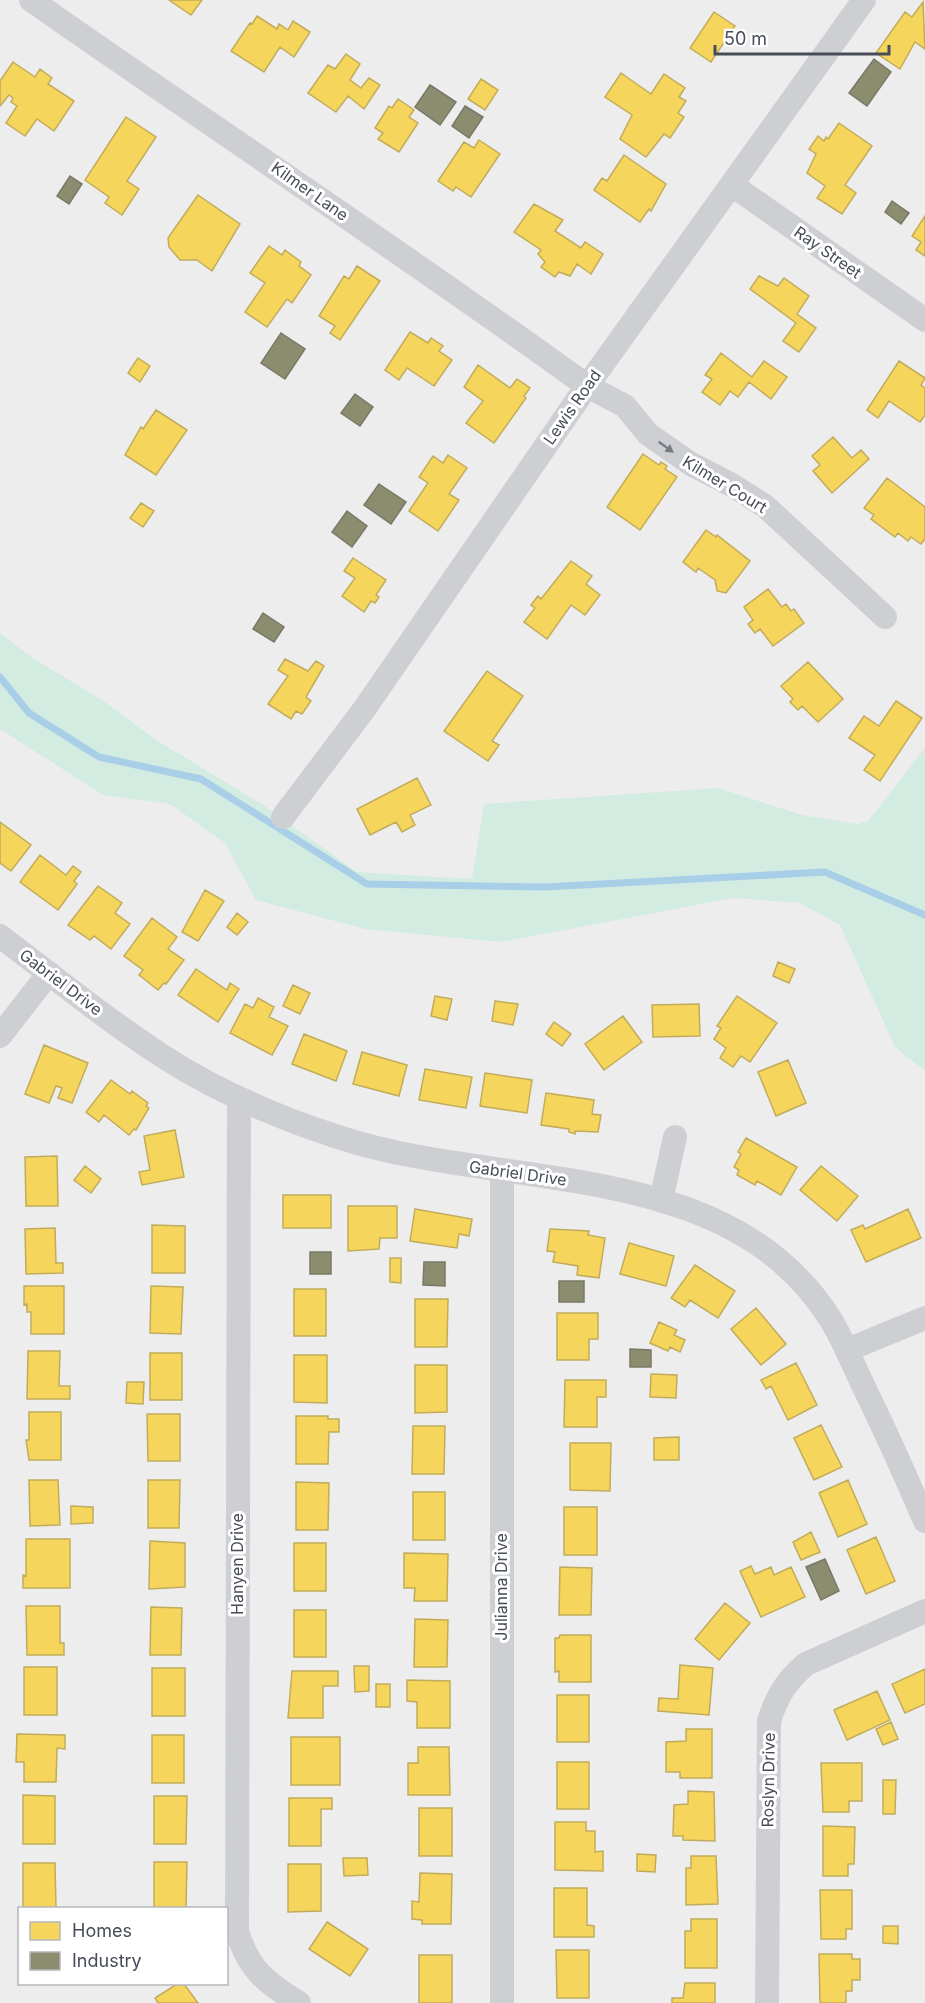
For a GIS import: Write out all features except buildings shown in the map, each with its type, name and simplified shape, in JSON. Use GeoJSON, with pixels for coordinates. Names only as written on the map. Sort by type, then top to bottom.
{"type":"FeatureCollection","features":[{"type":"Feature","properties":{"kind":"street","name":"Kilmer Lane"},"geometry":{"type":"LineString","coordinates":[[30,0],[160,91],[299,183],[586,386]]}},
{"type":"Feature","properties":{"kind":"street","name":"Lewis Road"},"geometry":{"type":"LineString","coordinates":[[283,817],[364,708],[586,386],[864,0]]}},
{"type":"Feature","properties":{"kind":"street","name":"Ray Street"},"geometry":{"type":"LineString","coordinates":[[732,185],[925,320]]}},
{"type":"Feature","properties":{"kind":"street","name":"Kilmer Court"},"geometry":{"type":"LineString","coordinates":[[586,386],[625,406],[648,434],[682,458],[765,506],[885,617]]}},
{"type":"Feature","properties":{"kind":"street","name":"Gabriel Drive"},"geometry":{"type":"LineString","coordinates":[[0,936],[166,1058],[239,1099],[341,1138],[406,1156],[618,1189],[661,1200],[747,1236],[774,1257],[804,1286],[831,1319],[925,1521]]}},
{"type":"Feature","properties":{"kind":"street"},"geometry":{"type":"LineString","coordinates":[[0,1036],[49,973]]}},
{"type":"Feature","properties":{"kind":"street","name":"Hanyen Drive"},"geometry":{"type":"LineString","coordinates":[[239,1099],[237,1931],[244,1954],[258,1974],[299,2003]]}},
{"type":"Feature","properties":{"kind":"street"},"geometry":{"type":"LineString","coordinates":[[661,1200],[675,1137]]}},
{"type":"Feature","properties":{"kind":"street","name":"Julianna Drive"},"geometry":{"type":"LineString","coordinates":[[502,1172],[502,2003]]}},
{"type":"Feature","properties":{"kind":"street"},"geometry":{"type":"LineString","coordinates":[[847,1350],[925,1318]]}},
{"type":"Feature","properties":{"kind":"street","name":"Roslyn Drive"},"geometry":{"type":"LineString","coordinates":[[767,2003],[769,1720],[777,1696],[789,1678],[806,1664],[925,1611]]}},
{"type":"Feature","properties":{"kind":"green space"},"geometry":{"type":"Polygon","coordinates":[[[0,633],[31,657],[102,700],[156,740],[262,804],[357,872],[472,879],[484,804],[718,788],[802,815],[858,824],[868,821],[925,748],[925,1071],[895,1047],[840,925],[800,903],[733,898],[501,942],[365,929],[256,900],[225,843],[170,804],[103,795],[0,729],[0,633]]]}},
{"type":"Feature","properties":{"kind":"waterway"},"geometry":{"type":"LineString","coordinates":[[0,677],[29,713],[99,757],[201,779],[367,884],[545,887],[825,872],[925,915]]}}]}
